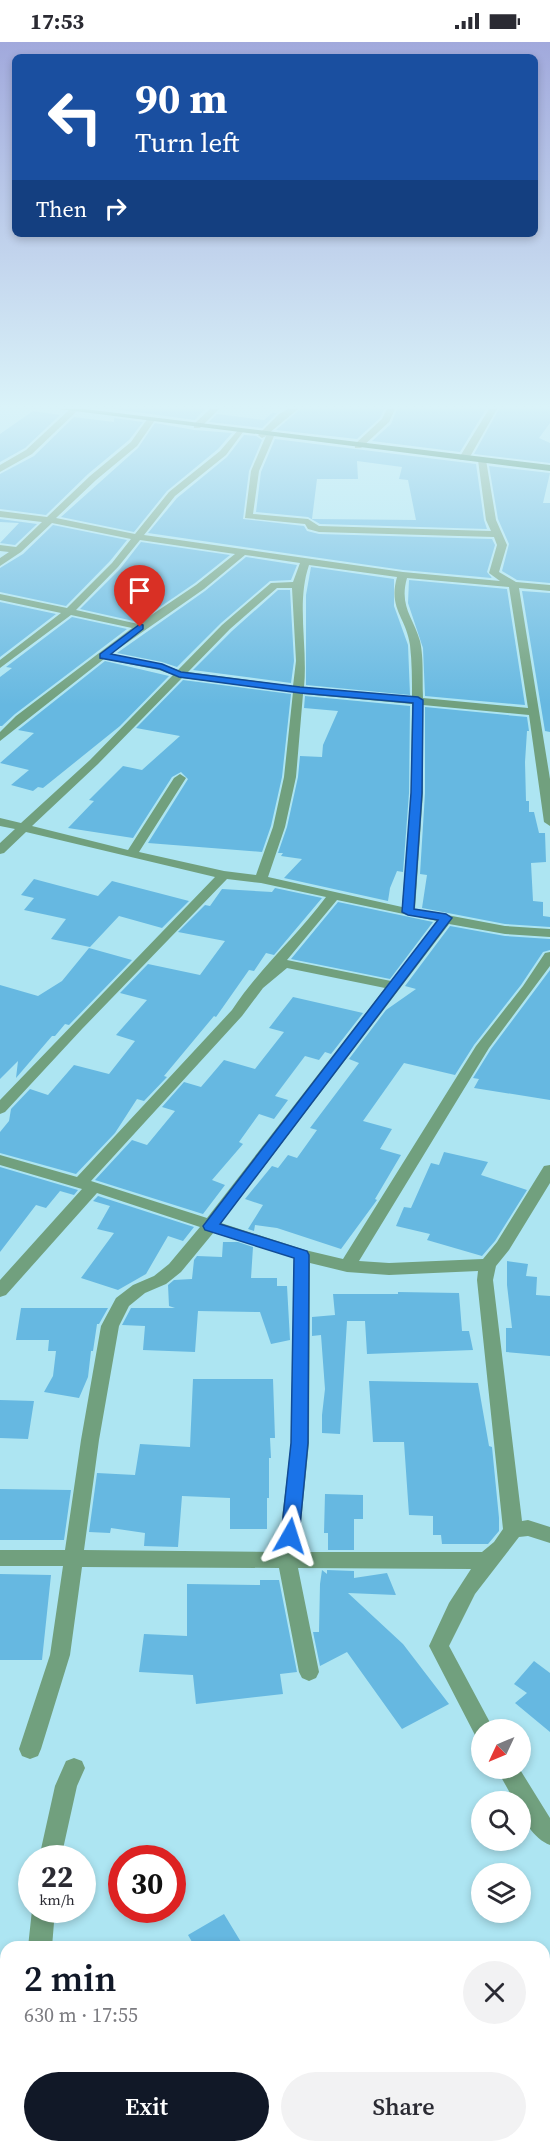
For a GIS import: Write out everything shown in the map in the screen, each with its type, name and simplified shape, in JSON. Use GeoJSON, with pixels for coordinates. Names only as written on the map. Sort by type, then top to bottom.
{"type":"FeatureCollection","features":[{"type":"Feature","properties":{"kind":"street"},"geometry":{"type":"LineString","coordinates":[[0,563],[18,550],[64,507]]}},
{"type":"Feature","properties":{"kind":"street"},"geometry":{"type":"LineString","coordinates":[[0,665],[71,610],[115,565],[160,507]]}},
{"type":"Feature","properties":{"kind":"street"},"geometry":{"type":"LineString","coordinates":[[250,507],[248,516],[308,522],[311,527],[319,529],[497,534]]}},
{"type":"Feature","properties":{"kind":"street"},"geometry":{"type":"LineString","coordinates":[[490,507],[491,519],[502,545],[494,573],[514,585]]}},
{"type":"Feature","properties":{"kind":"street"},"geometry":{"type":"LineString","coordinates":[[0,514],[51,520],[135,537],[305,562],[403,575],[550,588]]}},
{"type":"Feature","properties":{"kind":"street"},"geometry":{"type":"LineString","coordinates":[[0,548],[18,550]]}},
{"type":"Feature","properties":{"kind":"street"},"geometry":{"type":"LineString","coordinates":[[0,738],[20,718],[140,627],[200,587],[242,553]]}},
{"type":"Feature","properties":{"kind":"street"},"geometry":{"type":"LineString","coordinates":[[261,879],[279,827],[290,777],[300,690],[301,635],[297,585],[305,562]]}},
{"type":"Feature","properties":{"kind":"street"},"geometry":{"type":"LineString","coordinates":[[403,575],[398,592],[401,607],[415,643],[418,700],[417,793],[408,912]]}},
{"type":"Feature","properties":{"kind":"street"},"geometry":{"type":"LineString","coordinates":[[0,850],[27,827],[226,627],[275,585],[297,585]]}},
{"type":"Feature","properties":{"kind":"street"},"geometry":{"type":"LineString","coordinates":[[514,585],[532,712],[545,741],[550,822]]}},
{"type":"Feature","properties":{"kind":"street"},"geometry":{"type":"LineString","coordinates":[[0,597],[71,610],[140,627]]}},
{"type":"Feature","properties":{"kind":"street"},"geometry":{"type":"LineString","coordinates":[[103,656],[162,667],[179,674],[300,690],[532,712]]}},
{"type":"Feature","properties":{"kind":"street"},"geometry":{"type":"LineString","coordinates":[[132,854],[180,778]]}},
{"type":"Feature","properties":{"kind":"street"},"geometry":{"type":"LineString","coordinates":[[0,822],[224,875],[261,879],[408,912],[505,930],[550,933]]}},
{"type":"Feature","properties":{"kind":"street"},"geometry":{"type":"LineString","coordinates":[[0,1109],[76,1026],[224,875]]}},
{"type":"Feature","properties":{"kind":"street"},"geometry":{"type":"LineString","coordinates":[[0,1291],[87,1185],[237,1013],[252,990],[315,922],[334,895]]}},
{"type":"Feature","properties":{"kind":"street"},"geometry":{"type":"LineString","coordinates":[[30,1749],[60,1654],[110,1326],[122,1302],[139,1289],[160,1280],[175,1268],[210,1226],[446,918]]}},
{"type":"Feature","properties":{"kind":"street"},"geometry":{"type":"LineString","coordinates":[[347,1266],[479,1052],[528,989],[550,956]]}},
{"type":"Feature","properties":{"kind":"street"},"geometry":{"type":"LineString","coordinates":[[272,970],[285,964],[395,986]]}},
{"type":"Feature","properties":{"kind":"street"},"geometry":{"type":"LineString","coordinates":[[0,1160],[87,1185],[302,1255],[347,1266],[389,1269],[488,1265]]}},
{"type":"Feature","properties":{"kind":"street"},"geometry":{"type":"LineString","coordinates":[[478,1719],[439,1646],[455,1607],[469,1584],[502,1548],[513,1530],[485,1280],[488,1265],[503,1246],[550,1170]]}},
{"type":"Feature","properties":{"kind":"street"},"geometry":{"type":"LineString","coordinates":[[302,1255],[300,1443],[287,1560],[309,1672]]}},
{"type":"Feature","properties":{"kind":"street"},"geometry":{"type":"LineString","coordinates":[[513,1530],[528,1528],[550,1535]]}},
{"type":"Feature","properties":{"kind":"street"},"geometry":{"type":"LineString","coordinates":[[0,1558],[182,1557],[483,1561],[493,1556]]}},
{"type":"Feature","properties":{"kind":"street"},"geometry":{"type":"LineString","coordinates":[[53,1845],[66,1786],[74,1768]]}},
{"type":"Feature","properties":{"kind":"street"},"geometry":{"type":"LineString","coordinates":[[513,1779],[535,1816],[550,1835]]}},
{"type":"Feature","properties":{"kind":"street"},"geometry":{"type":"LineString","coordinates":[[41,1941],[43,1923]]}},
{"type":"Feature","properties":{"kind":"building"},"geometry":{"type":"Polygon","coordinates":[[[0,507],[54,507],[46,515],[0,507]]]}},
{"type":"Feature","properties":{"kind":"building"},"geometry":{"type":"Polygon","coordinates":[[[72,507],[154,507],[134,532],[61,517],[72,507]]]}},
{"type":"Feature","properties":{"kind":"building"},"geometry":{"type":"Polygon","coordinates":[[[169,507],[244,507],[243,519],[304,526],[307,531],[319,534],[492,539],[495,545],[487,572],[492,578],[403,570],[148,533],[169,507]]]}},
{"type":"Feature","properties":{"kind":"building"},"geometry":{"type":"Polygon","coordinates":[[[257,507],[313,507],[312,519],[416,520],[413,507],[482,507],[487,529],[320,524],[308,517],[256,512],[257,507]]]}},
{"type":"Feature","properties":{"kind":"building"},"geometry":{"type":"Polygon","coordinates":[[[496,507],[550,507],[550,583],[517,580],[502,571],[509,544],[498,519],[496,507]]]}},
{"type":"Feature","properties":{"kind":"building"},"geometry":{"type":"Polygon","coordinates":[[[0,519],[37,524],[15,545],[0,543],[19,523],[0,522],[0,519]]]}},
{"type":"Feature","properties":{"kind":"building"},"geometry":{"type":"Polygon","coordinates":[[[53,525],[127,540],[66,606],[0,592],[0,568],[23,554],[53,525]]]}},
{"type":"Feature","properties":{"kind":"building"},"geometry":{"type":"Polygon","coordinates":[[[141,542],[230,555],[195,583],[138,622],[80,609],[120,569],[141,542]]]}},
{"type":"Feature","properties":{"kind":"building"},"geometry":{"type":"Polygon","coordinates":[[[246,557],[297,565],[291,580],[270,581],[221,623],[177,667],[117,653],[205,591],[246,557]]]}},
{"type":"Feature","properties":{"kind":"building"},"geometry":{"type":"Polygon","coordinates":[[[311,567],[394,579],[394,606],[408,645],[410,695],[306,685],[306,595],[311,567]]]}},
{"type":"Feature","properties":{"kind":"building"},"geometry":{"type":"Polygon","coordinates":[[[409,580],[507,589],[525,705],[425,696],[423,648],[408,603],[409,580]]]}},
{"type":"Feature","properties":{"kind":"building"},"geometry":{"type":"Polygon","coordinates":[[[278,590],[290,590],[294,661],[291,683],[193,670],[232,631],[278,590]]]}},
{"type":"Feature","properties":{"kind":"building"},"geometry":{"type":"Polygon","coordinates":[[[522,591],[550,593],[550,732],[545,731],[522,591]]]}},
{"type":"Feature","properties":{"kind":"building"},"geometry":{"type":"Polygon","coordinates":[[[0,602],[56,614],[0,657],[0,602]]]}},
{"type":"Feature","properties":{"kind":"building"},"geometry":{"type":"Polygon","coordinates":[[[72,617],[127,629],[0,726],[0,677],[12,668],[6,667],[72,617]]]}},
{"type":"Feature","properties":{"kind":"building"},"geometry":{"type":"Polygon","coordinates":[[[105,661],[169,676],[120,726],[43,788],[38,787],[33,791],[11,785],[29,770],[0,763],[34,733],[18,730],[105,661]]]}},
{"type":"Feature","properties":{"kind":"building"},"geometry":{"type":"Polygon","coordinates":[[[183,680],[291,694],[282,777],[271,826],[262,852],[148,843],[188,779],[181,772],[172,777],[133,838],[68,828],[94,801],[89,800],[123,766],[142,770],[180,736],[136,728],[183,680]]]}},
{"type":"Feature","properties":{"kind":"building"},"geometry":{"type":"Polygon","coordinates":[[[305,696],[410,706],[409,793],[403,872],[397,871],[390,888],[388,901],[284,878],[302,859],[281,856],[283,853],[278,853],[287,827],[298,777],[300,756],[322,757],[323,745],[338,711],[304,708],[305,696]]]}},
{"type":"Feature","properties":{"kind":"building"},"geometry":{"type":"Polygon","coordinates":[[[425,707],[527,717],[529,731],[527,731],[525,762],[526,801],[529,801],[529,812],[534,812],[539,833],[545,833],[546,862],[531,863],[533,901],[543,902],[543,916],[550,917],[550,927],[505,924],[422,908],[427,875],[420,874],[425,793],[425,707]]]}},
{"type":"Feature","properties":{"kind":"building"},"geometry":{"type":"Polygon","coordinates":[[[34,879],[98,896],[112,881],[189,901],[162,928],[119,916],[90,947],[51,939],[66,919],[24,910],[34,898],[21,895],[34,879]]]}},
{"type":"Feature","properties":{"kind":"building"},"geometry":{"type":"Polygon","coordinates":[[[275,888],[322,898],[274,955],[266,953],[254,971],[249,970],[216,1017],[214,1016],[164,1076],[167,1077],[144,1101],[137,1099],[115,1133],[76,1174],[0,1153],[0,1132],[9,1121],[11,1109],[30,1089],[48,1095],[74,1065],[109,1074],[135,1041],[116,1035],[147,1000],[120,993],[148,964],[200,975],[225,941],[178,932],[205,905],[210,906],[222,889],[272,892],[275,888]]]}},
{"type":"Feature","properties":{"kind":"building"},"geometry":{"type":"Polygon","coordinates":[[[338,902],[433,922],[390,979],[291,959],[338,902]]]}},
{"type":"Feature","properties":{"kind":"building"},"geometry":{"type":"Polygon","coordinates":[[[450,926],[505,936],[550,939],[550,950],[543,952],[521,985],[474,1045],[455,1075],[404,1063],[363,1121],[392,1129],[380,1149],[401,1155],[375,1199],[377,1200],[341,1249],[277,1228],[255,1225],[254,1231],[248,1229],[263,1205],[245,1199],[272,1166],[278,1168],[288,1155],[297,1158],[317,1130],[310,1128],[359,1063],[349,1059],[386,1010],[416,989],[405,986],[450,926]]]}},
{"type":"Feature","properties":{"kind":"building"},"geometry":{"type":"Polygon","coordinates":[[[89,948],[132,960],[69,1025],[65,1024],[55,1036],[52,1036],[16,1078],[18,1061],[0,1079],[0,985],[38,996],[62,981],[89,948]]]}},
{"type":"Feature","properties":{"kind":"building"},"geometry":{"type":"Polygon","coordinates":[[[550,970],[550,1100],[474,1088],[479,1079],[473,1078],[491,1049],[550,970]]]}},
{"type":"Feature","properties":{"kind":"building"},"geometry":{"type":"Polygon","coordinates":[[[293,997],[363,1013],[331,1054],[325,1052],[319,1060],[305,1056],[275,1096],[288,1100],[274,1119],[259,1114],[239,1142],[243,1144],[212,1180],[225,1185],[203,1214],[95,1180],[132,1140],[147,1145],[175,1111],[162,1107],[184,1082],[201,1087],[224,1060],[255,1069],[284,1032],[269,1028],[293,997]]]}},
{"type":"Feature","properties":{"kind":"building"},"geometry":{"type":"Polygon","coordinates":[[[444,1152],[488,1162],[481,1175],[527,1190],[495,1241],[482,1256],[427,1240],[430,1234],[396,1226],[404,1207],[411,1208],[431,1163],[439,1165],[444,1152]]]}},
{"type":"Feature","properties":{"kind":"building"},"geometry":{"type":"Polygon","coordinates":[[[0,1167],[78,1190],[74,1195],[60,1191],[46,1208],[36,1205],[0,1252],[0,1167]]]}},
{"type":"Feature","properties":{"kind":"building"},"geometry":{"type":"Polygon","coordinates":[[[98,1196],[194,1227],[183,1241],[168,1236],[146,1274],[118,1290],[81,1278],[114,1233],[97,1229],[110,1206],[93,1201],[98,1196]]]}},
{"type":"Feature","properties":{"kind":"building"},"geometry":{"type":"Polygon","coordinates":[[[223,1242],[238,1242],[253,1247],[251,1278],[277,1278],[277,1286],[287,1286],[290,1340],[271,1344],[260,1312],[198,1311],[195,1352],[143,1350],[145,1326],[122,1325],[131,1308],[175,1308],[169,1306],[168,1285],[174,1280],[192,1279],[194,1260],[197,1256],[222,1257],[223,1242]]]}},
{"type":"Feature","properties":{"kind":"building"},"geometry":{"type":"Polygon","coordinates":[[[507,1261],[528,1264],[526,1276],[537,1277],[536,1295],[550,1296],[550,1356],[506,1352],[506,1328],[512,1328],[507,1261]]]}},
{"type":"Feature","properties":{"kind":"building"},"geometry":{"type":"Polygon","coordinates":[[[398,1292],[459,1293],[462,1331],[469,1331],[473,1350],[367,1354],[365,1321],[347,1321],[340,1434],[322,1433],[325,1389],[321,1335],[312,1336],[312,1317],[335,1315],[333,1294],[398,1294],[398,1292]]]}},
{"type":"Feature","properties":{"kind":"building"},"geometry":{"type":"Polygon","coordinates":[[[21,1308],[108,1308],[97,1324],[88,1377],[79,1398],[44,1392],[53,1376],[56,1351],[48,1351],[49,1340],[16,1340],[21,1308]]]}},
{"type":"Feature","properties":{"kind":"building"},"geometry":{"type":"Polygon","coordinates":[[[193,1379],[273,1379],[275,1438],[270,1438],[267,1529],[230,1529],[230,1498],[182,1496],[178,1547],[144,1546],[145,1533],[111,1528],[110,1533],[89,1532],[97,1473],[135,1475],[140,1444],[190,1447],[193,1379]]]}},
{"type":"Feature","properties":{"kind":"building"},"geometry":{"type":"Polygon","coordinates":[[[369,1381],[478,1383],[489,1446],[492,1447],[499,1518],[499,1531],[488,1544],[442,1544],[441,1535],[433,1535],[433,1516],[409,1515],[404,1442],[373,1442],[369,1381]]]}},
{"type":"Feature","properties":{"kind":"building"},"geometry":{"type":"Polygon","coordinates":[[[0,1400],[34,1401],[28,1439],[0,1438],[0,1400]]]}},
{"type":"Feature","properties":{"kind":"building"},"geometry":{"type":"Polygon","coordinates":[[[0,1489],[71,1490],[64,1540],[0,1540],[0,1489]]]}},
{"type":"Feature","properties":{"kind":"building"},"geometry":{"type":"Polygon","coordinates":[[[325,1494],[363,1495],[363,1519],[354,1519],[354,1550],[328,1550],[328,1533],[324,1533],[325,1494]]]}},
{"type":"Feature","properties":{"kind":"building"},"geometry":{"type":"Polygon","coordinates":[[[322,1570],[327,1574],[327,1570],[354,1571],[354,1578],[387,1573],[396,1595],[348,1593],[403,1644],[449,1704],[402,1729],[347,1652],[320,1666],[313,1632],[319,1632],[322,1570]]]}},
{"type":"Feature","properties":{"kind":"building"},"geometry":{"type":"Polygon","coordinates":[[[0,1574],[51,1575],[42,1660],[0,1660],[0,1574]]]}},
{"type":"Feature","properties":{"kind":"building"},"geometry":{"type":"Polygon","coordinates":[[[260,1580],[279,1580],[297,1672],[280,1674],[283,1694],[196,1704],[193,1675],[139,1672],[144,1634],[187,1636],[187,1584],[260,1585],[260,1580]]]}},
{"type":"Feature","properties":{"kind":"building"},"geometry":{"type":"Polygon","coordinates":[[[534,1661],[550,1673],[550,1732],[515,1703],[527,1693],[514,1684],[534,1661]]]}},
{"type":"Feature","properties":{"kind":"building"},"geometry":{"type":"Polygon","coordinates":[[[224,1914],[240,1941],[192,1941],[188,1935],[224,1914]]]}},
{"type":"Feature","properties":{"kind":"route"},"geometry":{"type":"LineString","coordinates":[[140,627],[103,656],[162,667],[179,674],[300,690],[418,700],[417,793],[408,912],[446,918],[210,1226],[302,1255],[300,1443],[290,1536]]}}]}
